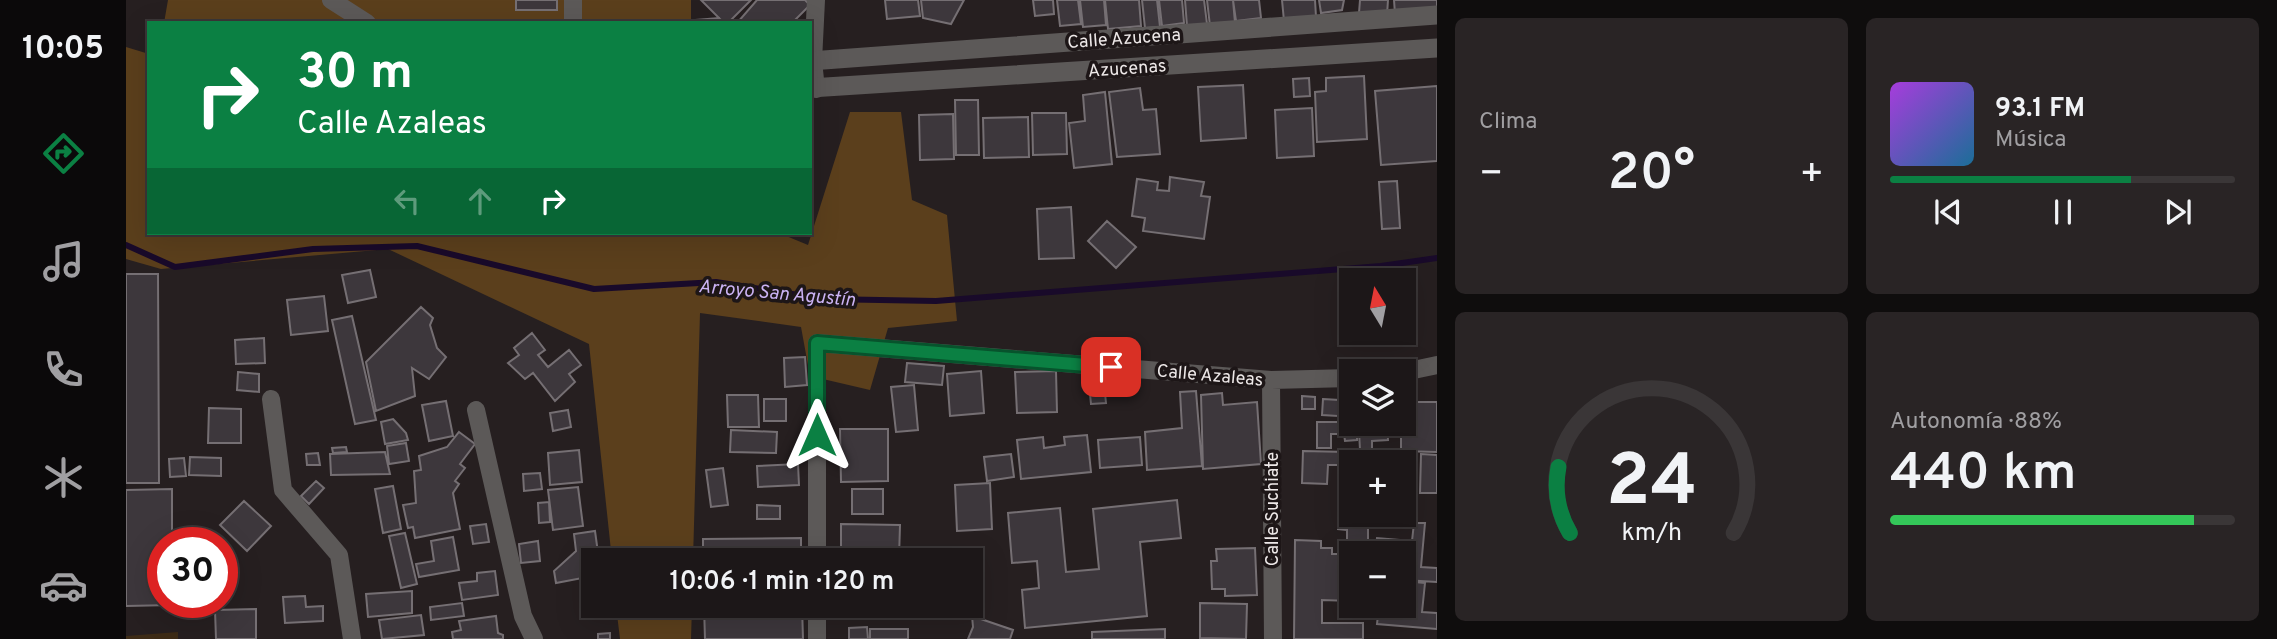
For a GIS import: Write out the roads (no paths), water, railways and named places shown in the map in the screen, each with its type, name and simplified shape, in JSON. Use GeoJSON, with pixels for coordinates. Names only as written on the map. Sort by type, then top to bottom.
{"type":"FeatureCollection","features":[{"type":"Feature","properties":{"kind":"street"},"geometry":{"type":"LineString","coordinates":[[331,0],[364,21]]}},
{"type":"Feature","properties":{"kind":"street"},"geometry":{"type":"LineString","coordinates":[[573,0],[573,21]]}},
{"type":"Feature","properties":{"kind":"street"},"geometry":{"type":"LineString","coordinates":[[813,88],[816,0]]}},
{"type":"Feature","properties":{"kind":"street","name":"Calle Azucena"},"geometry":{"type":"LineString","coordinates":[[812,61],[1437,15]]}},
{"type":"Feature","properties":{"kind":"street","name":"Azucenas"},"geometry":{"type":"LineString","coordinates":[[813,88],[1437,48]]}},
{"type":"Feature","properties":{"kind":"street","name":"Calle Azaleas"},"geometry":{"type":"LineString","coordinates":[[817,548],[817,343],[1271,380],[1339,378]]}},
{"type":"Feature","properties":{"kind":"street"},"geometry":{"type":"LineString","coordinates":[[1416,369],[1437,365]]}},
{"type":"Feature","properties":{"kind":"street","name":"Calle Suchiate"},"geometry":{"type":"LineString","coordinates":[[1271,380],[1273,639]]}},
{"type":"Feature","properties":{"kind":"street"},"geometry":{"type":"LineString","coordinates":[[271,399],[283,490],[340,555],[352,639]]}},
{"type":"Feature","properties":{"kind":"street"},"geometry":{"type":"LineString","coordinates":[[476,410],[523,616],[534,639]]}},
{"type":"Feature","properties":{"kind":"street"},"geometry":{"type":"LineString","coordinates":[[817,618],[817,639]]}},
{"type":"Feature","properties":{"kind":"waterway","name":"Arroyo San Agustín"},"geometry":{"type":"LineString","coordinates":[[126,245],[175,267],[313,249],[417,246],[594,289],[716,282],[824,299],[936,301],[1381,266],[1437,258]]}}]}
